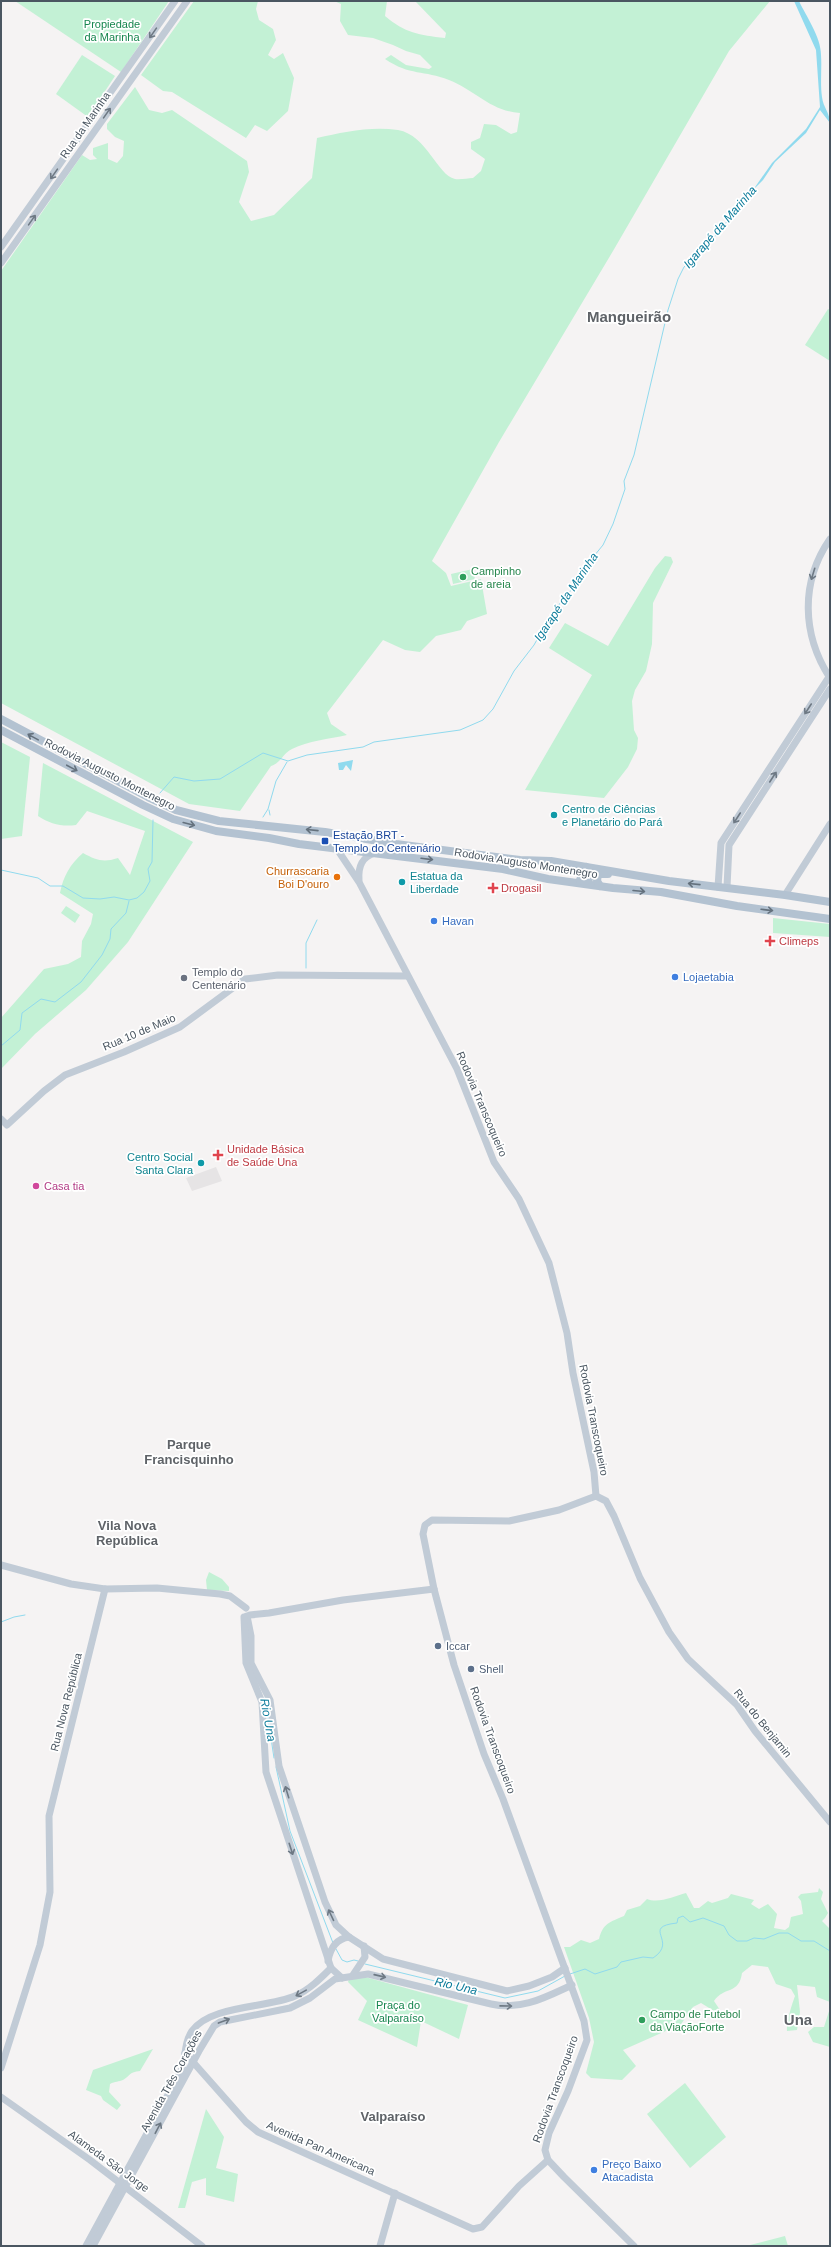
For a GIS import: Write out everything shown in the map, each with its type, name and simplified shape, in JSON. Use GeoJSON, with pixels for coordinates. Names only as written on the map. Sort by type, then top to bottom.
{"type":"FeatureCollection","features":[{"type":"Feature","properties":{"kind":"main road","name":"Rodovia Augusto Montenegro"},"geometry":{"type":"LineString","coordinates":[[1,719],[148,797],[187,813],[248,825],[325,832],[396,844],[586,867],[669,881],[830,902]]}},
{"type":"Feature","properties":{"kind":"main road","name":"Rodovia Augusto Montenegro"},"geometry":{"type":"LineString","coordinates":[[1,730],[143,806],[173,819],[216,831],[337,849],[503,869],[548,879],[661,892],[737,906],[830,919]]}},
{"type":"Feature","properties":{"kind":"main road"},"geometry":{"type":"LineString","coordinates":[[548,879],[555,877],[587,881],[590,873],[586,867]]}},
{"type":"Feature","properties":{"kind":"main road"},"geometry":{"type":"LineString","coordinates":[[600,886],[597,880],[599,873],[632,878],[642,876]]}},
{"type":"Feature","properties":{"kind":"street","name":"Rua da Marinha"},"geometry":{"type":"LineString","coordinates":[[1,247],[175,1]]}},
{"type":"Feature","properties":{"kind":"street","name":"Rua da Marinha"},"geometry":{"type":"LineString","coordinates":[[2,261],[187,1]]}},
{"type":"Feature","properties":{"kind":"street"},"geometry":{"type":"LineString","coordinates":[[2,261],[15,240],[14,235],[10,235]]}},
{"type":"Feature","properties":{"kind":"street"},"geometry":{"type":"LineString","coordinates":[[722,887],[721,843],[830,677],[816,652],[811,637],[807,606],[812,575],[817,560],[830,539]]}},
{"type":"Feature","properties":{"kind":"street"},"geometry":{"type":"LineString","coordinates":[[722,887],[729,845],[830,689]]}},
{"type":"Feature","properties":{"kind":"street"},"geometry":{"type":"LineString","coordinates":[[785,895],[830,824]]}},
{"type":"Feature","properties":{"kind":"street","name":"Rodovia Transcoqueiro"},"geometry":{"type":"LineString","coordinates":[[337,849],[344,857],[359,882],[457,1069],[494,1162],[519,1199],[549,1263],[567,1333],[573,1373],[594,1472],[596,1496],[559,1510],[509,1521],[436,1520],[428,1522],[425,1525],[423,1534],[434,1589],[454,1665],[479,1739],[582,2013],[587,2040],[546,2142],[544,2150],[548,2160]]}},
{"type":"Feature","properties":{"kind":"street"},"geometry":{"type":"LineString","coordinates":[[359,882],[359,868],[362,861],[375,853]]}},
{"type":"Feature","properties":{"kind":"street","name":"Rua 10 de Maio"},"geometry":{"type":"LineString","coordinates":[[1,1119],[7,1125],[38,1096],[65,1075],[180,1027],[245,979],[278,975],[407,976]]}},
{"type":"Feature","properties":{"kind":"street","name":"Rua do Benjamin"},"geometry":{"type":"LineString","coordinates":[[596,1496],[606,1502],[614,1516],[640,1578],[669,1632],[688,1659],[737,1705],[755,1731],[830,1822]]}},
{"type":"Feature","properties":{"kind":"street"},"geometry":{"type":"LineString","coordinates":[[1,1565],[14,1570],[71,1584],[105,1589],[157,1588],[202,1592],[225,1595],[236,1601],[248,1613],[251,1636],[251,1663],[268,1694],[279,1766],[330,1914],[336,1925],[366,1951],[383,1959],[507,1991],[529,1986],[552,1977],[566,1969]]}},
{"type":"Feature","properties":{"kind":"street","name":"Rua Nova República"},"geometry":{"type":"LineString","coordinates":[[1,2068],[40,1945],[50,1892],[49,1820],[105,1589]]}},
{"type":"Feature","properties":{"kind":"street"},"geometry":{"type":"LineString","coordinates":[[248,1613],[434,1589]]}},
{"type":"Feature","properties":{"kind":"street"},"geometry":{"type":"LineString","coordinates":[[248,1613],[246,1663],[262,1702],[266,1772],[329,1967],[338,1978]]}},
{"type":"Feature","properties":{"kind":"street"},"geometry":{"type":"LineString","coordinates":[[329,1967],[330,1951],[338,1940],[349,1937]]}},
{"type":"Feature","properties":{"kind":"street"},"geometry":{"type":"LineString","coordinates":[[353,1975],[359,1968],[366,1951]]}},
{"type":"Feature","properties":{"kind":"street","name":"Avenida Três Corações"},"geometry":{"type":"LineString","coordinates":[[93,2246],[182,2069],[185,2050],[192,2031],[198,2024],[210,2017],[296,1996],[310,1988],[329,1967]]}},
{"type":"Feature","properties":{"kind":"street","name":"Avenida Três Corações"},"geometry":{"type":"LineString","coordinates":[[86,2246],[216,2024],[227,2019],[282,2010],[294,2006],[310,1998],[338,1978],[353,1975],[376,1975],[480,2002],[507,2006],[534,2002],[571,1984]]}},
{"type":"Feature","properties":{"kind":"street"},"geometry":{"type":"LineString","coordinates":[[198,2024],[205,2027],[210,2033]]}},
{"type":"Feature","properties":{"kind":"street"},"geometry":{"type":"LineString","coordinates":[[185,2050],[192,2052],[199,2051]]}},
{"type":"Feature","properties":{"kind":"street","name":"Avenida Pan Americana"},"geometry":{"type":"LineString","coordinates":[[185,2050],[193,2062],[246,2122],[258,2132],[473,2229],[482,2227],[508,2197],[548,2160]]}},
{"type":"Feature","properties":{"kind":"street","name":"Alameda São Jorge"},"geometry":{"type":"LineString","coordinates":[[1,2097],[123,2185],[202,2246]]}},
{"type":"Feature","properties":{"kind":"street"},"geometry":{"type":"LineString","coordinates":[[548,2160],[634,2246]]}},
{"type":"Feature","properties":{"kind":"street"},"geometry":{"type":"LineString","coordinates":[[380,2246],[395,2193]]}},
{"type":"Feature","properties":{"kind":"shaded area"},"geometry":{"type":"Polygon","coordinates":[[[216,1167],[222,1181],[192,1191],[186,1178],[216,1167]]]}},
{"type":"Feature","properties":{"kind":"green space","name":"Propiedade da Marinha"},"geometry":{"type":"Polygon","coordinates":[[[15,1],[169,1],[121,72],[15,1]]]}},
{"type":"Feature","properties":{"kind":"green space"},"geometry":{"type":"Polygon","coordinates":[[[194,1],[258,1],[256,9],[259,20],[273,29],[276,40],[268,55],[274,59],[283,53],[294,78],[288,111],[267,131],[255,125],[246,138],[172,92],[163,91],[141,75],[194,1]]]}},
{"type":"Feature","properties":{"kind":"green space"},"geometry":{"type":"Polygon","coordinates":[[[334,1],[387,1],[385,16],[392,22],[406,30],[427,36],[445,38],[446,33],[415,1],[770,1],[729,51],[613,251],[499,442],[432,561],[446,573],[451,586],[481,579],[487,614],[467,621],[461,630],[436,636],[420,652],[405,650],[383,640],[327,713],[331,724],[347,735],[298,746],[286,753],[278,762],[271,766],[240,811],[189,804],[1,703],[1,271],[82,155],[90,160],[97,159],[93,155],[93,148],[108,143],[108,159],[117,163],[123,156],[124,141],[115,137],[107,129],[107,124],[135,87],[149,110],[162,113],[172,110],[247,161],[249,172],[239,202],[251,221],[274,215],[312,178],[317,138],[367,129],[398,130],[408,133],[417,139],[449,176],[459,179],[473,178],[481,171],[485,159],[471,149],[471,142],[480,138],[484,124],[496,125],[511,134],[517,132],[520,113],[509,111],[491,104],[449,80],[402,68],[385,59],[391,55],[406,65],[429,69],[432,67],[420,55],[373,38],[348,35],[340,21],[341,4],[334,1]]]}},
{"type":"Feature","properties":{"kind":"green space"},"geometry":{"type":"Polygon","coordinates":[[[82,55],[115,76],[88,117],[56,94],[82,55]]]}},
{"type":"Feature","properties":{"kind":"green space"},"geometry":{"type":"Polygon","coordinates":[[[828,309],[830,310],[830,361],[805,345],[828,309]]]}},
{"type":"Feature","properties":{"kind":"green space"},"geometry":{"type":"Polygon","coordinates":[[[665,556],[671,557],[673,562],[653,603],[652,644],[646,671],[635,690],[632,701],[634,730],[638,738],[637,749],[628,767],[604,798],[525,790],[592,675],[549,648],[565,623],[608,646],[655,568],[665,556]]]}},
{"type":"Feature","properties":{"kind":"green space","name":"Campinho de areia"},"geometry":{"type":"Polygon","coordinates":[[[473,569],[475,579],[453,584],[451,574],[473,569]]]}},
{"type":"Feature","properties":{"kind":"green space"},"geometry":{"type":"Polygon","coordinates":[[[1,742],[30,757],[22,836],[1,839],[1,742]]]}},
{"type":"Feature","properties":{"kind":"green space"},"geometry":{"type":"Polygon","coordinates":[[[43,763],[193,842],[128,942],[86,990],[35,1034],[1,1069],[1,1018],[44,969],[68,964],[81,957],[82,941],[91,924],[93,914],[60,893],[68,871],[83,853],[100,860],[118,858],[130,875],[145,831],[87,811],[76,825],[66,826],[56,824],[38,816],[43,763]]]}},
{"type":"Feature","properties":{"kind":"green space"},"geometry":{"type":"Polygon","coordinates":[[[66,906],[80,915],[75,923],[61,913],[66,906]]]}},
{"type":"Feature","properties":{"kind":"green space"},"geometry":{"type":"Polygon","coordinates":[[[773,918],[830,924],[830,937],[773,933],[773,918]]]}},
{"type":"Feature","properties":{"kind":"green space"},"geometry":{"type":"Polygon","coordinates":[[[209,1572],[222,1579],[229,1587],[229,1591],[207,1590],[206,1580],[209,1572]]]}},
{"type":"Feature","properties":{"kind":"green space"},"geometry":{"type":"Polygon","coordinates":[[[819,1888],[823,1892],[821,1899],[828,1913],[822,1921],[830,1929],[830,2002],[817,1997],[815,1987],[797,1985],[800,2012],[797,2030],[787,2031],[788,2018],[795,1996],[791,1989],[776,1984],[768,1967],[752,1965],[742,1973],[738,1985],[722,1993],[714,2001],[720,2010],[714,2011],[701,2003],[693,2007],[679,2027],[677,2026],[623,2050],[636,2066],[622,2080],[591,2078],[586,2073],[594,2042],[589,2018],[564,1947],[570,1947],[581,1940],[590,1943],[599,1939],[605,1926],[624,1916],[627,1910],[640,1906],[647,1899],[656,1901],[686,1893],[694,1908],[699,1908],[708,1901],[712,1903],[728,1898],[731,1894],[754,1900],[751,1904],[759,1909],[768,1904],[777,1914],[774,1928],[785,1930],[789,1927],[791,1917],[803,1914],[801,1901],[798,1897],[801,1894],[818,1892],[819,1888]]]}},
{"type":"Feature","properties":{"kind":"green space","name":"Praça do Valparaíso"},"geometry":{"type":"Polygon","coordinates":[[[365,1977],[468,2005],[459,2039],[421,2021],[417,2047],[358,2020],[367,2001],[348,1982],[349,1979],[365,1977]]]}},
{"type":"Feature","properties":{"kind":"green space"},"geometry":{"type":"Polygon","coordinates":[[[830,2008],[830,2047],[813,2042],[808,2032],[814,2027],[824,2027],[830,2008]]]}},
{"type":"Feature","properties":{"kind":"green space"},"geometry":{"type":"Polygon","coordinates":[[[153,2049],[140,2071],[136,2071],[123,2080],[110,2084],[109,2092],[121,2105],[117,2110],[103,2100],[101,2096],[86,2090],[93,2070],[153,2049]]]}},
{"type":"Feature","properties":{"kind":"green space"},"geometry":{"type":"Polygon","coordinates":[[[685,2083],[726,2137],[690,2168],[647,2114],[685,2083]]]}},
{"type":"Feature","properties":{"kind":"green space"},"geometry":{"type":"Polygon","coordinates":[[[206,2109],[224,2137],[216,2168],[238,2174],[234,2202],[206,2195],[206,2178],[192,2182],[185,2208],[178,2208],[206,2109]]]}},
{"type":"Feature","properties":{"kind":"green space"},"geometry":{"type":"Polygon","coordinates":[[[785,2236],[788,2246],[750,2245],[785,2236]]]}},
{"type":"Feature","properties":{"kind":"water"},"geometry":{"type":"Polygon","coordinates":[[[794,1],[799,1],[819,41],[821,55],[822,97],[830,123],[820,110],[806,133],[775,162],[763,180],[753,190],[772,163],[806,129],[820,107],[816,50],[794,1]]]}},
{"type":"Feature","properties":{"kind":"water"},"geometry":{"type":"Polygon","coordinates":[[[353,760],[351,771],[346,765],[343,770],[339,770],[338,763],[353,760]]]}},
{"type":"Feature","properties":{"kind":"waterway","name":"Igarapé da Marinha"},"geometry":{"type":"LineString","coordinates":[[160,793],[174,777],[194,781],[220,779],[263,753],[288,761],[307,755],[363,747],[374,742],[460,730],[483,720],[493,709],[514,671],[534,645],[552,613],[587,571],[594,556],[603,545],[613,524],[625,489],[624,481],[634,455],[668,310],[678,279],[684,267],[706,247],[753,190]]}},
{"type":"Feature","properties":{"kind":"waterway"},"geometry":{"type":"LineString","coordinates":[[263,817],[268,809],[276,781],[287,762]]}},
{"type":"Feature","properties":{"kind":"waterway"},"geometry":{"type":"LineString","coordinates":[[269,810],[270,815]]}},
{"type":"Feature","properties":{"kind":"waterway","name":"Igarapé da Marinha"},"geometry":{"type":"LineString","coordinates":[[1,870],[38,878],[50,886],[63,886],[83,898],[100,899],[114,897],[129,900],[137,898],[144,892],[150,881],[148,869],[152,862],[153,820]]}},
{"type":"Feature","properties":{"kind":"waterway"},"geometry":{"type":"LineString","coordinates":[[1,1046],[20,1030],[22,1013],[41,999],[55,1002],[81,982],[102,955],[110,939],[111,929],[126,913],[129,901]]}},
{"type":"Feature","properties":{"kind":"waterway"},"geometry":{"type":"LineString","coordinates":[[306,968],[306,943],[317,920]]}},
{"type":"Feature","properties":{"kind":"waterway"},"geometry":{"type":"LineString","coordinates":[[1,1622],[25,1615]]}},
{"type":"Feature","properties":{"kind":"waterway","name":"Rio Una"},"geometry":{"type":"LineString","coordinates":[[265,1698],[274,1758]]}},
{"type":"Feature","properties":{"kind":"waterway","name":"Rio Una"},"geometry":{"type":"LineString","coordinates":[[276,1767],[290,1831],[333,1943]]}},
{"type":"Feature","properties":{"kind":"waterway","name":"Rio Una"},"geometry":{"type":"LineString","coordinates":[[570,1974],[585,1969],[595,1974],[617,1967],[621,1962],[643,1957],[653,1958],[660,1952],[663,1946],[660,1931],[661,1928],[666,1925],[677,1923],[678,1918],[683,1916],[690,1922],[703,1918],[724,1926],[729,1935],[737,1941],[747,1941],[754,1938],[764,1939],[779,1933],[788,1933],[801,1941],[814,1941],[830,1951]]}},
{"type":"Feature","properties":{"kind":"waterway","name":"Rio Una"},"geometry":{"type":"LineString","coordinates":[[336,1949],[342,1960],[347,1962],[354,1960],[358,1961]]}},
{"type":"Feature","properties":{"kind":"waterway","name":"Rio Una"},"geometry":{"type":"LineString","coordinates":[[365,1964],[505,1998],[538,1991],[565,1976]]}},
{"type":"Feature","properties":{"kind":"place","name":"Campinho de areia"},"geometry":{"type":"Point","coordinates":[463,577]}},
{"type":"Feature","properties":{"kind":"place","name":"Centro de Ciências e Planetário do Pará"},"geometry":{"type":"Point","coordinates":[554,815]}},
{"type":"Feature","properties":{"kind":"place","name":"Estação BRT - Templo do Centenário"},"geometry":{"type":"Point","coordinates":[325,841]}},
{"type":"Feature","properties":{"kind":"place","name":"Churrascaria Boi D'ouro"},"geometry":{"type":"Point","coordinates":[337,877]}},
{"type":"Feature","properties":{"kind":"place","name":"Estatua da Liberdade"},"geometry":{"type":"Point","coordinates":[402,882]}},
{"type":"Feature","properties":{"kind":"place","name":"Drogasil"},"geometry":{"type":"Point","coordinates":[493,888]}},
{"type":"Feature","properties":{"kind":"place","name":"Havan"},"geometry":{"type":"Point","coordinates":[434,921]}},
{"type":"Feature","properties":{"kind":"place","name":"Climeps"},"geometry":{"type":"Point","coordinates":[770,941]}},
{"type":"Feature","properties":{"kind":"place","name":"Lojaetabia"},"geometry":{"type":"Point","coordinates":[675,977]}},
{"type":"Feature","properties":{"kind":"place","name":"Templo do Centenário"},"geometry":{"type":"Point","coordinates":[184,978]}},
{"type":"Feature","properties":{"kind":"place","name":"Unidade Básica de Saúde Una"},"geometry":{"type":"Point","coordinates":[218,1155]}},
{"type":"Feature","properties":{"kind":"place","name":"Centro Social Santa Clara"},"geometry":{"type":"Point","coordinates":[201,1163]}},
{"type":"Feature","properties":{"kind":"place","name":"Casa tia"},"geometry":{"type":"Point","coordinates":[36,1186]}},
{"type":"Feature","properties":{"kind":"place","name":"Iccar"},"geometry":{"type":"Point","coordinates":[438,1646]}},
{"type":"Feature","properties":{"kind":"place","name":"Shell"},"geometry":{"type":"Point","coordinates":[471,1669]}},
{"type":"Feature","properties":{"kind":"place","name":"Campo de Futebol da ViaçãoForte"},"geometry":{"type":"Point","coordinates":[642,2020]}},
{"type":"Feature","properties":{"kind":"place","name":"Preço Baixo Atacadista"},"geometry":{"type":"Point","coordinates":[594,2170]}},
{"type":"Feature","properties":{"kind":"district","name":"Mangueirão"},"geometry":{"type":"Point","coordinates":[629,316]}},
{"type":"Feature","properties":{"kind":"district","name":"Parque Francisquinho"},"geometry":{"type":"Point","coordinates":[189,1452]}},
{"type":"Feature","properties":{"kind":"district","name":"Vila Nova República"},"geometry":{"type":"Point","coordinates":[127,1532]}},
{"type":"Feature","properties":{"kind":"district","name":"Una"},"geometry":{"type":"Point","coordinates":[798,2019]}},
{"type":"Feature","properties":{"kind":"district","name":"Valparaíso"},"geometry":{"type":"Point","coordinates":[393,2116]}}]}
